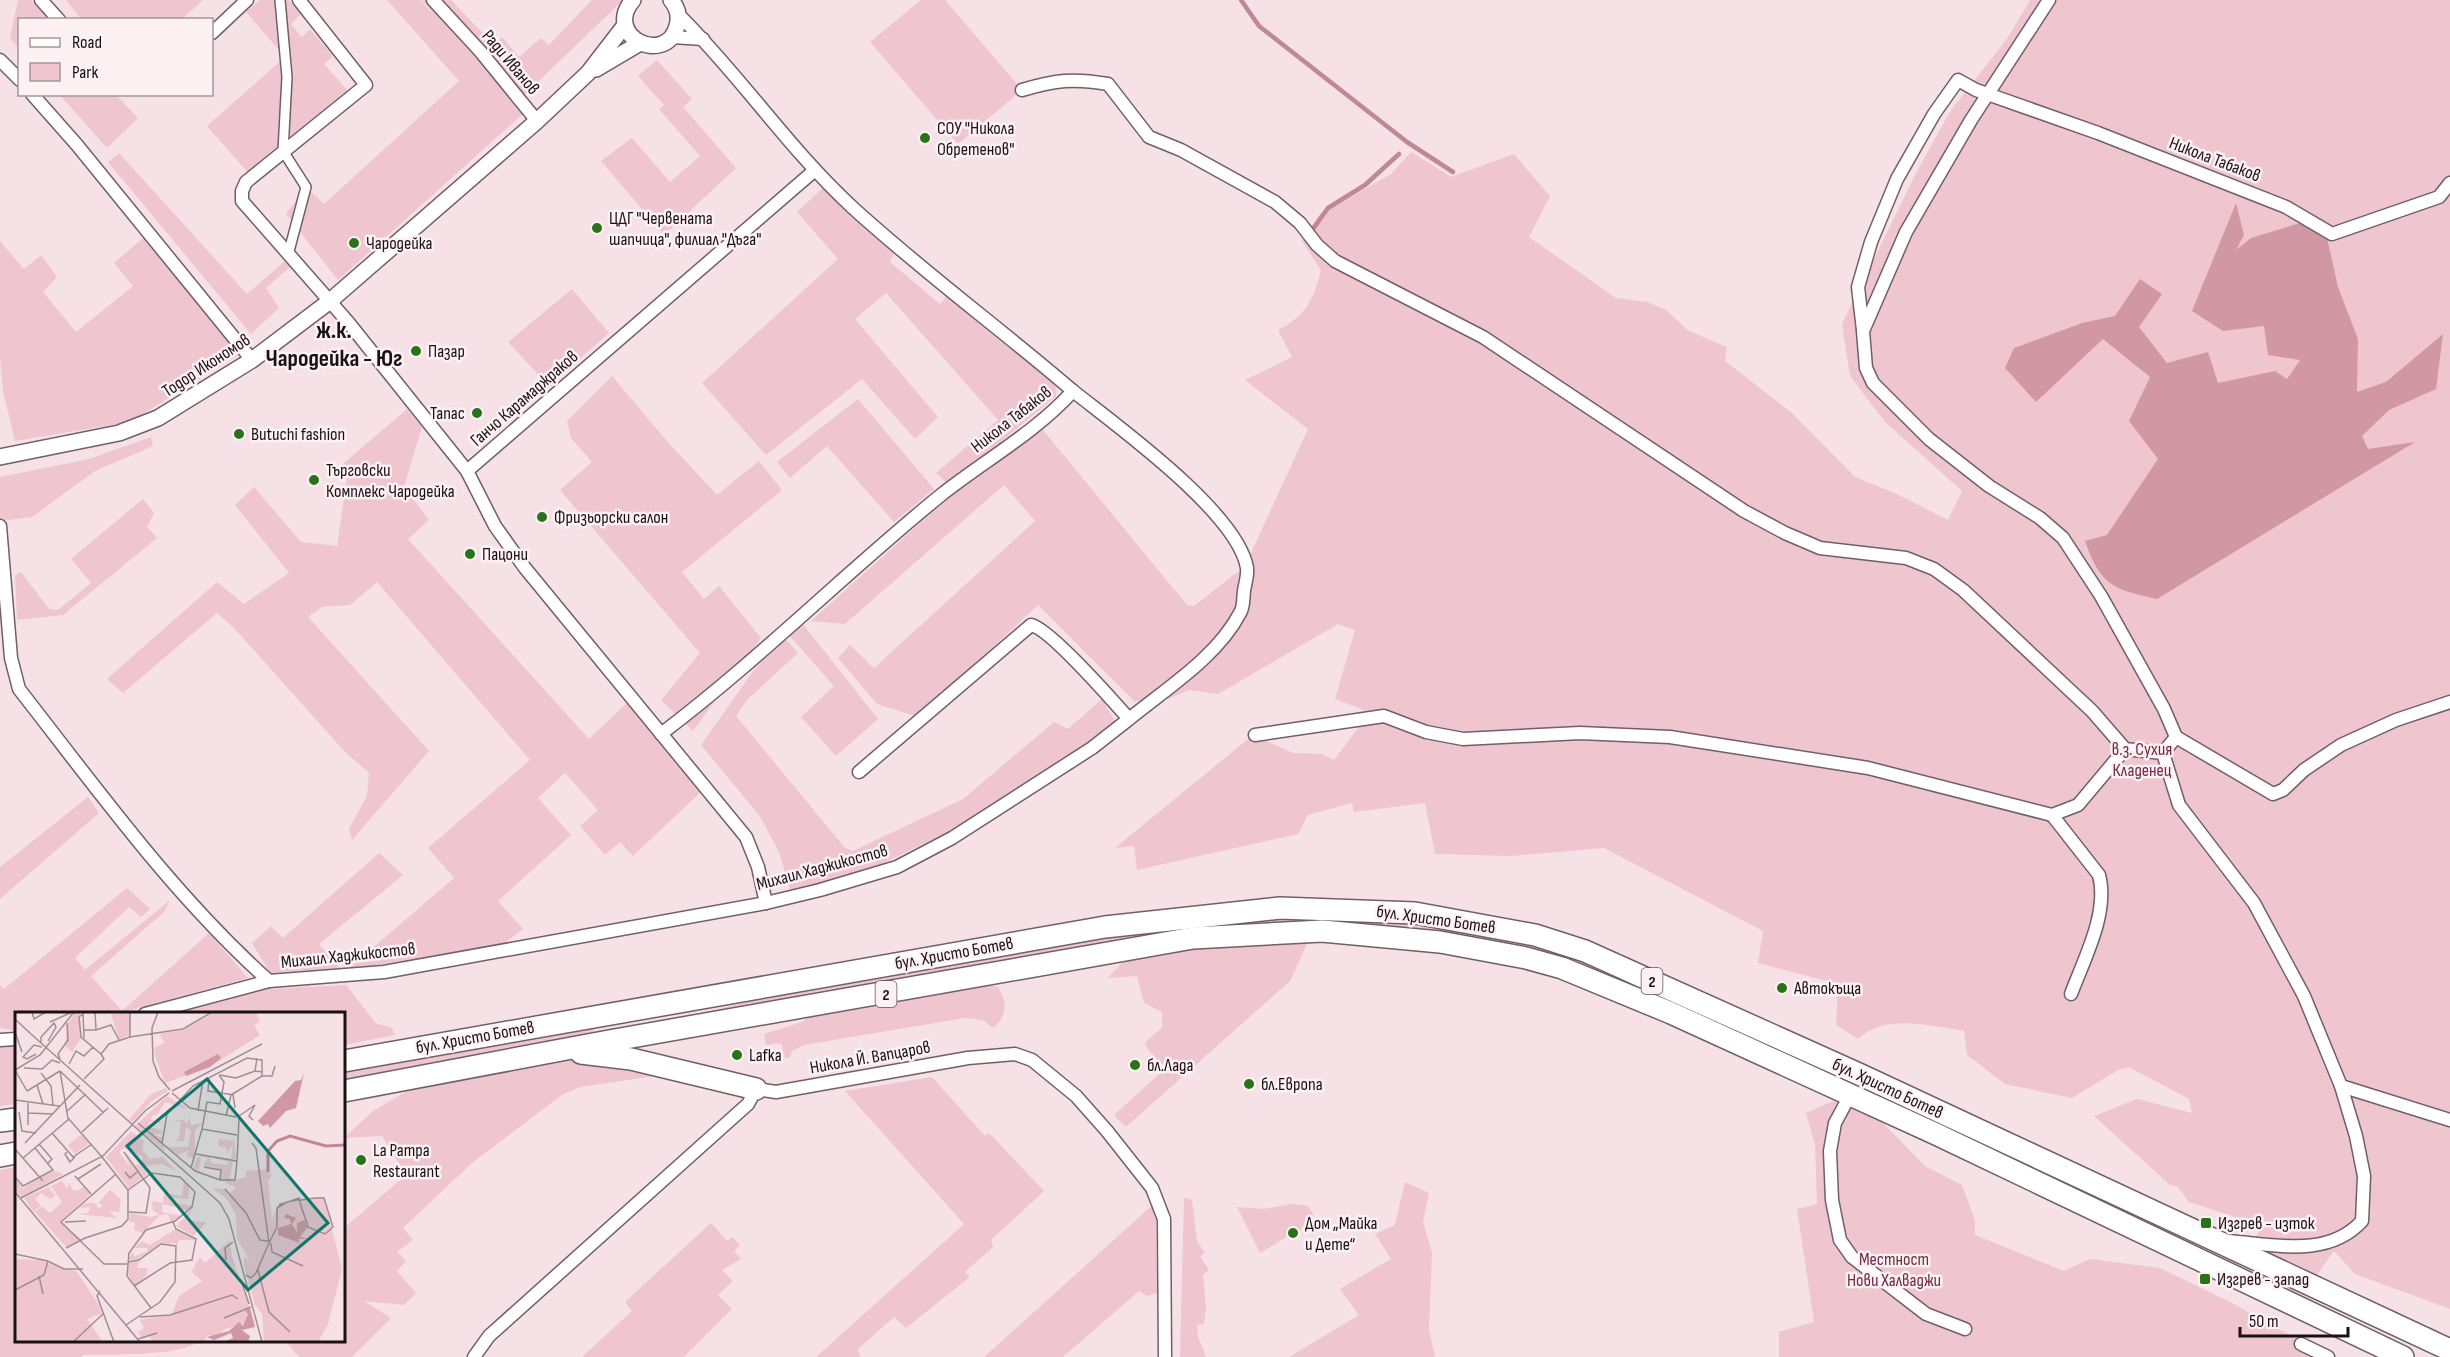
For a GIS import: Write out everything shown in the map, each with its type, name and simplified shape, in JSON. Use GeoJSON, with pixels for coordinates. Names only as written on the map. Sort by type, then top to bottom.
{"type":"FeatureCollection","features":[{"type":"Feature","properties":{"kind":"highway","name":"бул. Христо Ботев"},"geometry":{"type":"LineString","coordinates":[[345,1061],[588,1016],[1105,927],[1280,908],[1415,913],[1513,930],[1585,951],[2217,1240],[2450,1350]]}},
{"type":"Feature","properties":{"kind":"highway","name":"бул. Христо Ботев"},"geometry":{"type":"LineString","coordinates":[[345,1091],[609,1041],[1193,939],[1322,931],[1398,937],[1485,950],[1562,968],[1671,1013],[1946,1139],[2403,1357]]}},
{"type":"Feature","properties":{"kind":"highway"},"geometry":{"type":"LineString","coordinates":[[609,1041],[609,1034],[614,1024],[639,1008]]}},
{"type":"Feature","properties":{"kind":"highway"},"geometry":{"type":"LineString","coordinates":[[588,1016],[600,1024],[609,1041],[630,1059]]}},
{"type":"Feature","properties":{"kind":"highway"},"geometry":{"type":"LineString","coordinates":[[668,1067],[665,1060],[665,1045],[668,1038],[683,1029]]}},
{"type":"Feature","properties":{"kind":"highway"},"geometry":{"type":"LineString","coordinates":[[550,1052],[630,1059],[756,1089]]}},
{"type":"Feature","properties":{"kind":"highway"},"geometry":{"type":"LineString","coordinates":[[0,1121],[15,1119]]}},
{"type":"Feature","properties":{"kind":"highway"},"geometry":{"type":"LineString","coordinates":[[0,1156],[15,1153]]}},
{"type":"Feature","properties":{"kind":"street"},"geometry":{"type":"LineString","coordinates":[[40,0],[57,18]]}},
{"type":"Feature","properties":{"kind":"street"},"geometry":{"type":"LineString","coordinates":[[213,32],[247,0]]}},
{"type":"Feature","properties":{"kind":"street"},"geometry":{"type":"LineString","coordinates":[[280,0],[287,77],[283,150],[306,187],[288,255]]}},
{"type":"Feature","properties":{"kind":"street"},"geometry":{"type":"LineString","coordinates":[[299,0],[366,85],[246,182],[242,191],[243,201],[330,301],[467,471]]}},
{"type":"Feature","properties":{"kind":"street","name":"Ради Иванов"},"geometry":{"type":"LineString","coordinates":[[433,0],[480,51],[537,121]]}},
{"type":"Feature","properties":{"kind":"street"},"geometry":{"type":"LineString","coordinates":[[633,0],[626,10],[625,25],[632,38],[640,43],[657,46],[672,37],[678,24],[678,14],[671,0]]}},
{"type":"Feature","properties":{"kind":"street"},"geometry":{"type":"LineString","coordinates":[[2049,0],[1987,94],[1906,232],[1863,331],[1866,368],[1873,383],[1896,409],[1929,439],[1989,486],[2040,518],[2063,538],[2101,596],[2164,709],[2176,737],[2273,794],[2283,790],[2304,770],[2341,745],[2396,720],[2450,702]]}},
{"type":"Feature","properties":{"kind":"street","name":"Никола Табаков"},"geometry":{"type":"LineString","coordinates":[[661,734],[711,696],[941,495],[1042,418],[1073,391],[853,207],[814,170],[703,39],[678,14]]}},
{"type":"Feature","properties":{"kind":"street"},"geometry":{"type":"LineString","coordinates":[[588,74],[625,25]]}},
{"type":"Feature","properties":{"kind":"street"},"geometry":{"type":"LineString","coordinates":[[672,37],[703,39]]}},
{"type":"Feature","properties":{"kind":"street"},"geometry":{"type":"LineString","coordinates":[[588,74],[640,43]]}},
{"type":"Feature","properties":{"kind":"street"},"geometry":{"type":"LineString","coordinates":[[0,60],[18,78]]}},
{"type":"Feature","properties":{"kind":"street","name":"Тодор Икономов"},"geometry":{"type":"LineString","coordinates":[[0,457],[119,433],[148,422],[252,360],[330,301],[588,74]]}},
{"type":"Feature","properties":{"kind":"street"},"geometry":{"type":"LineString","coordinates":[[1022,90],[1056,80],[1076,78],[1108,84],[1149,137],[1181,150],[1275,202],[1300,223],[1317,245],[1335,261],[1483,337],[1744,511],[1785,533],[1820,548],[1906,558],[1934,568],[1963,590],[2092,711],[2125,749],[2163,753]]}},
{"type":"Feature","properties":{"kind":"street","name":"Никола Табаков"},"geometry":{"type":"LineString","coordinates":[[1863,331],[1858,287],[1871,242],[1897,179],[1934,114],[1958,80],[1987,94],[2098,133],[2286,207],[2332,234],[2439,197],[2450,183]]}},
{"type":"Feature","properties":{"kind":"street"},"geometry":{"type":"LineString","coordinates":[[34,96],[77,145],[252,360]]}},
{"type":"Feature","properties":{"kind":"street","name":"Ганчо Карамаджраков"},"geometry":{"type":"LineString","coordinates":[[766,903],[758,867],[746,837],[525,568],[495,526],[467,471],[814,170]]}},
{"type":"Feature","properties":{"kind":"street","name":"Михаил Хаджикостов"},"geometry":{"type":"LineString","coordinates":[[153,1012],[269,981],[384,972],[766,903],[820,890],[897,867],[952,838],[1092,748],[1211,652],[1226,635],[1242,611],[1247,568],[1235,541],[1214,513],[1169,469],[1073,391]]}},
{"type":"Feature","properties":{"kind":"street","name":"Михаил Хаджикостов"},"geometry":{"type":"LineString","coordinates":[[0,526],[7,628],[11,658],[19,689],[181,895],[269,981]]}},
{"type":"Feature","properties":{"kind":"street"},"geometry":{"type":"LineString","coordinates":[[859,772],[946,700],[1025,628],[1032,625],[1039,626],[1069,655],[1129,719]]}},
{"type":"Feature","properties":{"kind":"street"},"geometry":{"type":"LineString","coordinates":[[1255,735],[1384,716],[1425,732],[1463,739],[1580,733],[1670,736],[1868,768],[2052,815],[2078,805],[2125,749]]}},
{"type":"Feature","properties":{"kind":"street"},"geometry":{"type":"LineString","coordinates":[[2163,753],[2176,737]]}},
{"type":"Feature","properties":{"kind":"street"},"geometry":{"type":"LineString","coordinates":[[2163,753],[2179,805],[2254,903],[2304,996],[2341,1086],[2356,1136],[2364,1176],[2362,1221],[2353,1232],[2330,1243],[2306,1247],[2217,1240]]}},
{"type":"Feature","properties":{"kind":"street"},"geometry":{"type":"LineString","coordinates":[[2052,815],[2099,875],[2102,886],[2101,904],[2095,927],[2071,994]]}},
{"type":"Feature","properties":{"kind":"street"},"geometry":{"type":"LineString","coordinates":[[0,1040],[15,1039]]}},
{"type":"Feature","properties":{"kind":"street","name":"Никола Й. Вапцаров"},"geometry":{"type":"LineString","coordinates":[[756,1089],[776,1092],[968,1058],[1015,1054],[1032,1060],[1076,1096],[1146,1180],[1160,1203],[1164,1219],[1165,1357]]}},
{"type":"Feature","properties":{"kind":"street"},"geometry":{"type":"LineString","coordinates":[[2341,1086],[2450,1120]]}},
{"type":"Feature","properties":{"kind":"street"},"geometry":{"type":"LineString","coordinates":[[474,1357],[489,1336],[752,1100],[756,1089]]}},
{"type":"Feature","properties":{"kind":"street"},"geometry":{"type":"LineString","coordinates":[[1848,1099],[1835,1123],[1830,1151],[1832,1200],[1840,1240],[1852,1257],[1926,1314],[1965,1329]]}},
{"type":"Feature","properties":{"kind":"street"},"geometry":{"type":"LineString","coordinates":[[2301,1344],[2328,1357]]}},
{"type":"Feature","properties":{"kind":"green space"},"geometry":{"type":"Polygon","coordinates":[[[18,0],[31,0],[47,18],[18,18],[18,48],[10,38],[18,0]]]}},
{"type":"Feature","properties":{"kind":"green space"},"geometry":{"type":"Polygon","coordinates":[[[66,0],[203,0],[183,18],[80,18],[66,0]]]}},
{"type":"Feature","properties":{"kind":"green space"},"geometry":{"type":"Polygon","coordinates":[[[260,0],[289,0],[301,14],[291,24],[302,37],[310,29],[333,56],[324,64],[348,91],[251,176],[207,126],[285,57],[246,12],[260,0]]]}},
{"type":"Feature","properties":{"kind":"green space"},"geometry":{"type":"Polygon","coordinates":[[[387,0],[420,0],[437,18],[422,0],[451,0],[494,45],[502,37],[519,57],[541,38],[549,45],[592,0],[623,0],[516,103],[524,113],[338,280],[286,214],[306,187],[324,204],[459,81],[387,0]]]}},
{"type":"Feature","properties":{"kind":"green space"},"geometry":{"type":"Polygon","coordinates":[[[921,0],[945,0],[1022,90],[958,144],[870,42],[921,0]]]}},
{"type":"Feature","properties":{"kind":"green space","name":"в.з. Сухия Кладенец"},"geometry":{"type":"Polygon","coordinates":[[[2030,0],[2450,0],[2450,1309],[2355,1274],[2334,1251],[2311,1283],[2247,1254],[2262,1226],[2189,1202],[2177,1186],[2170,1185],[2094,1116],[2137,1099],[2192,1113],[2189,1099],[2129,1067],[2118,1070],[2072,1098],[2005,1084],[1967,1055],[1964,1031],[1923,1024],[1894,1024],[1869,1031],[1858,1039],[1836,1025],[1838,984],[1758,963],[1763,931],[1604,848],[1512,856],[1435,854],[1425,803],[1354,812],[1352,803],[1308,815],[1298,834],[1137,870],[1134,846],[1115,848],[1253,735],[1293,753],[1322,754],[1334,760],[1364,720],[1364,710],[1335,699],[1355,630],[1338,624],[1218,694],[1189,690],[1168,699],[1134,701],[1038,605],[918,717],[877,704],[838,658],[850,645],[874,668],[1035,521],[1004,485],[845,624],[811,621],[957,490],[1043,430],[1187,605],[1194,606],[1245,566],[1308,429],[1245,380],[1292,357],[1278,330],[1302,313],[1315,290],[1321,270],[1302,241],[1319,215],[1391,174],[1411,152],[1451,177],[1514,154],[1550,196],[1529,237],[1616,298],[1647,302],[1666,310],[1689,331],[1727,347],[1725,361],[1793,414],[1855,477],[1897,494],[1948,520],[1962,491],[1885,422],[1850,376],[1842,324],[1917,171],[1951,110],[2007,39],[2030,0]]]}},
{"type":"Feature","properties":{"kind":"green space"},"geometry":{"type":"Polygon","coordinates":[[[657,60],[692,99],[683,107],[736,168],[664,235],[601,161],[632,138],[670,182],[700,156],[659,109],[664,105],[638,76],[657,60]]]}},
{"type":"Feature","properties":{"kind":"green space"},"geometry":{"type":"Polygon","coordinates":[[[61,96],[117,96],[138,118],[107,148],[61,96]]]}},
{"type":"Feature","properties":{"kind":"green space"},"geometry":{"type":"Polygon","coordinates":[[[119,153],[247,294],[287,259],[292,265],[266,288],[279,308],[251,334],[108,162],[119,153]]]}},
{"type":"Feature","properties":{"kind":"green space"},"geometry":{"type":"Polygon","coordinates":[[[824,187],[895,251],[890,262],[940,304],[949,293],[1055,381],[1056,396],[979,460],[947,483],[936,473],[998,420],[886,293],[855,319],[938,417],[915,439],[862,379],[766,455],[702,383],[838,259],[797,212],[824,187]]]}},
{"type":"Feature","properties":{"kind":"green space"},"geometry":{"type":"Polygon","coordinates":[[[150,232],[246,350],[130,422],[15,441],[3,391],[0,357],[0,241],[24,269],[41,255],[57,277],[43,292],[76,332],[133,286],[114,263],[150,232]]]}},
{"type":"Feature","properties":{"kind":"green space"},"geometry":{"type":"Polygon","coordinates":[[[572,289],[609,333],[549,386],[508,342],[572,289]]]}},
{"type":"Feature","properties":{"kind":"green space"},"geometry":{"type":"Polygon","coordinates":[[[612,376],[666,440],[717,495],[759,461],[782,490],[682,572],[704,599],[719,586],[761,638],[693,731],[661,700],[700,653],[560,490],[592,462],[571,438],[567,421],[612,376]]]}},
{"type":"Feature","properties":{"kind":"green space"},"geometry":{"type":"Polygon","coordinates":[[[858,399],[934,489],[894,522],[827,446],[790,478],[777,462],[858,399]]]}},
{"type":"Feature","properties":{"kind":"green space"},"geometry":{"type":"Polygon","coordinates":[[[407,409],[422,427],[404,487],[429,520],[408,539],[589,739],[627,703],[704,789],[633,856],[620,842],[605,855],[580,826],[598,810],[565,773],[538,798],[571,835],[498,901],[523,929],[503,944],[347,970],[454,878],[428,848],[530,760],[377,582],[350,605],[322,607],[308,617],[429,751],[352,840],[349,829],[367,796],[369,773],[345,752],[234,628],[217,613],[123,693],[107,679],[217,582],[244,604],[289,573],[235,505],[254,487],[301,542],[337,546],[347,479],[337,469],[407,409]]]}},
{"type":"Feature","properties":{"kind":"green space"},"geometry":{"type":"Polygon","coordinates":[[[151,437],[153,446],[95,471],[32,517],[0,521],[0,477],[89,459],[151,437]]]}},
{"type":"Feature","properties":{"kind":"green space"},"geometry":{"type":"Polygon","coordinates":[[[143,499],[154,513],[147,527],[157,538],[63,615],[17,620],[15,575],[21,572],[49,609],[58,610],[91,583],[71,559],[143,499]]]}},
{"type":"Feature","properties":{"kind":"green space"},"geometry":{"type":"Polygon","coordinates":[[[802,623],[878,719],[836,756],[801,717],[834,686],[789,635],[802,623]]]}},
{"type":"Feature","properties":{"kind":"green space"},"geometry":{"type":"Polygon","coordinates":[[[784,637],[798,653],[747,700],[736,716],[845,848],[853,851],[963,799],[1054,722],[1068,729],[1102,699],[1116,723],[988,812],[884,863],[792,897],[779,852],[759,815],[701,745],[751,674],[784,637]]]}},
{"type":"Feature","properties":{"kind":"green space"},"geometry":{"type":"Polygon","coordinates":[[[88,797],[99,813],[0,899],[0,867],[88,797]]]}},
{"type":"Feature","properties":{"kind":"green space"},"geometry":{"type":"Polygon","coordinates":[[[379,853],[403,875],[319,944],[339,968],[270,973],[252,943],[271,926],[283,938],[379,853]]]}},
{"type":"Feature","properties":{"kind":"green space"},"geometry":{"type":"Polygon","coordinates":[[[127,888],[150,909],[141,917],[129,907],[75,958],[85,970],[169,901],[165,911],[91,976],[122,1011],[209,933],[248,978],[124,1012],[15,1012],[15,1031],[0,1028],[0,985],[4,989],[127,888]]]}},
{"type":"Feature","properties":{"kind":"green space"},"geometry":{"type":"Polygon","coordinates":[[[1280,917],[1421,923],[1551,947],[1635,979],[2177,1234],[2175,1238],[1509,945],[1150,937],[1077,947],[694,1017],[694,1015],[796,990],[1134,931],[1280,917]]]}},
{"type":"Feature","properties":{"kind":"green space"},"geometry":{"type":"Polygon","coordinates":[[[1299,937],[1308,942],[1290,981],[1126,1127],[1114,1115],[1166,1068],[1148,1050],[1145,1042],[1162,1028],[1162,1012],[1144,1003],[1137,976],[1108,978],[1129,955],[1299,937]]]}},
{"type":"Feature","properties":{"kind":"green space"},"geometry":{"type":"Polygon","coordinates":[[[981,984],[998,987],[1003,998],[1004,1013],[993,1028],[983,1020],[965,1018],[804,1045],[792,1051],[790,1057],[785,1058],[781,1043],[766,1045],[764,1034],[802,1022],[818,1012],[981,984]]]}},
{"type":"Feature","properties":{"kind":"green space"},"geometry":{"type":"Polygon","coordinates":[[[346,985],[376,1023],[392,1028],[395,1035],[345,1045],[345,1012],[176,1012],[265,989],[346,985]]]}},
{"type":"Feature","properties":{"kind":"green space"},"geometry":{"type":"Polygon","coordinates":[[[593,1027],[594,1031],[574,1037],[345,1079],[345,1069],[593,1027]]]}},
{"type":"Feature","properties":{"kind":"green space"},"geometry":{"type":"Polygon","coordinates":[[[15,1045],[15,1104],[0,1106],[0,1046],[15,1045]]]}},
{"type":"Feature","properties":{"kind":"green space"},"geometry":{"type":"Polygon","coordinates":[[[606,1060],[667,1074],[581,1087],[563,1094],[472,1163],[403,1228],[413,1240],[397,1252],[406,1261],[397,1271],[416,1293],[404,1305],[364,1301],[391,1318],[352,1357],[299,1357],[286,1342],[345,1342],[345,1227],[406,1175],[382,1136],[345,1137],[373,1111],[414,1087],[554,1061],[606,1060]]]}},
{"type":"Feature","properties":{"kind":"green space"},"geometry":{"type":"Polygon","coordinates":[[[932,1077],[985,1136],[989,1133],[1044,1191],[991,1240],[993,1247],[965,1272],[970,1277],[906,1328],[894,1317],[857,1350],[861,1357],[816,1357],[964,1224],[845,1091],[932,1077]]]}},
{"type":"Feature","properties":{"kind":"green space","name":"Местност Нови Халваджи"},"geometry":{"type":"Polygon","coordinates":[[[1833,1101],[1881,1121],[1925,1166],[1962,1185],[1975,1220],[1975,1235],[2064,1271],[2090,1259],[2160,1268],[2230,1302],[2330,1357],[1779,1357],[1779,1332],[1814,1322],[1797,1209],[1817,1204],[1815,1145],[1806,1113],[1833,1101]]]}},
{"type":"Feature","properties":{"kind":"green space"},"geometry":{"type":"Polygon","coordinates":[[[15,1167],[15,1342],[198,1342],[176,1350],[144,1354],[0,1357],[0,1170],[15,1167]]]}},
{"type":"Feature","properties":{"kind":"green space"},"geometry":{"type":"Polygon","coordinates":[[[1405,1182],[1429,1193],[1423,1222],[1432,1253],[1429,1330],[1435,1357],[1289,1357],[1359,1315],[1340,1289],[1391,1259],[1375,1234],[1395,1225],[1405,1182]]]}},
{"type":"Feature","properties":{"kind":"green space"},"geometry":{"type":"Polygon","coordinates":[[[1184,1198],[1192,1200],[1197,1241],[1205,1253],[1200,1256],[1209,1270],[1203,1275],[1206,1308],[1204,1324],[1197,1325],[1198,1336],[1206,1357],[1180,1357],[1184,1198]]]}},
{"type":"Feature","properties":{"kind":"green space"},"geometry":{"type":"Polygon","coordinates":[[[1156,1202],[1157,1293],[1147,1296],[1139,1291],[1063,1357],[984,1357],[1156,1202]]]}},
{"type":"Feature","properties":{"kind":"green space"},"geometry":{"type":"Polygon","coordinates":[[[1293,1204],[1308,1206],[1313,1214],[1312,1222],[1260,1253],[1237,1207],[1263,1209],[1293,1204]]]}},
{"type":"Feature","properties":{"kind":"green space"},"geometry":{"type":"Polygon","coordinates":[[[711,1223],[727,1241],[732,1237],[740,1245],[734,1251],[741,1259],[722,1270],[733,1281],[718,1295],[732,1309],[684,1357],[582,1357],[632,1311],[625,1302],[711,1223]]]}},
{"type":"Feature","properties":{"kind":"shaded area"},"geometry":{"type":"Polygon","coordinates":[[[2236,203],[2244,235],[2236,250],[2251,238],[2300,223],[2332,234],[2328,242],[2338,287],[2358,339],[2357,392],[2386,382],[2443,334],[2436,389],[2389,410],[2362,436],[2368,449],[2415,442],[2157,599],[2129,592],[2110,583],[2097,568],[2085,541],[2107,535],[2158,459],[2129,421],[2150,377],[2103,339],[2036,402],[2005,368],[2014,348],[2082,323],[2115,316],[2140,279],[2162,294],[2139,327],[2167,363],[2208,352],[2218,383],[2275,371],[2287,379],[2300,360],[2268,355],[2264,326],[2223,331],[2192,311],[2236,203]]]}},
{"type":"Feature","properties":{"kind":"waterway"},"geometry":{"type":"LineString","coordinates":[[1241,0],[1259,26],[1407,142],[1453,172]]}},
{"type":"Feature","properties":{"kind":"waterway"},"geometry":{"type":"LineString","coordinates":[[1310,233],[1328,208],[1365,185],[1399,154]]}},
{"type":"Feature","properties":{"kind":"place","name":"СОУ \"Никола Обретенов\""},"geometry":{"type":"Point","coordinates":[925,138]}},
{"type":"Feature","properties":{"kind":"place","name":"ЦДГ \"Червената шапчица\", филиал \"Дъга\""},"geometry":{"type":"Point","coordinates":[597,228]}},
{"type":"Feature","properties":{"kind":"place","name":"Чародейка"},"geometry":{"type":"Point","coordinates":[354,243]}},
{"type":"Feature","properties":{"kind":"place","name":"Пазар"},"geometry":{"type":"Point","coordinates":[416,351]}},
{"type":"Feature","properties":{"kind":"place","name":"Тапас"},"geometry":{"type":"Point","coordinates":[477,413]}},
{"type":"Feature","properties":{"kind":"place","name":"Butuchi fashion"},"geometry":{"type":"Point","coordinates":[239,434]}},
{"type":"Feature","properties":{"kind":"place","name":"Търговски Комплекс Чародейка"},"geometry":{"type":"Point","coordinates":[314,480]}},
{"type":"Feature","properties":{"kind":"place","name":"Фризьорски салон"},"geometry":{"type":"Point","coordinates":[542,517]}},
{"type":"Feature","properties":{"kind":"place","name":"Пацони"},"geometry":{"type":"Point","coordinates":[470,554]}},
{"type":"Feature","properties":{"kind":"place","name":"Автокъща"},"geometry":{"type":"Point","coordinates":[1782,988]}},
{"type":"Feature","properties":{"kind":"place","name":"Lafka"},"geometry":{"type":"Point","coordinates":[737,1055]}},
{"type":"Feature","properties":{"kind":"place","name":"бл.Лада"},"geometry":{"type":"Point","coordinates":[1135,1065]}},
{"type":"Feature","properties":{"kind":"place","name":"бл.Европа"},"geometry":{"type":"Point","coordinates":[1249,1084]}},
{"type":"Feature","properties":{"kind":"place","name":"La Pampa Restaurant"},"geometry":{"type":"Point","coordinates":[361,1160]}},
{"type":"Feature","properties":{"kind":"place","name":"Изгрев - изток"},"geometry":{"type":"Point","coordinates":[2206,1223]}},
{"type":"Feature","properties":{"kind":"place","name":"Дом „Майка и Дете“"},"geometry":{"type":"Point","coordinates":[1293,1233]}},
{"type":"Feature","properties":{"kind":"place","name":"Изгрев - запад"},"geometry":{"type":"Point","coordinates":[2205,1279]}},
{"type":"Feature","properties":{"kind":"district","name":"ж.к. Чародейка - Юг"},"geometry":{"type":"Point","coordinates":[334,344]}}]}
